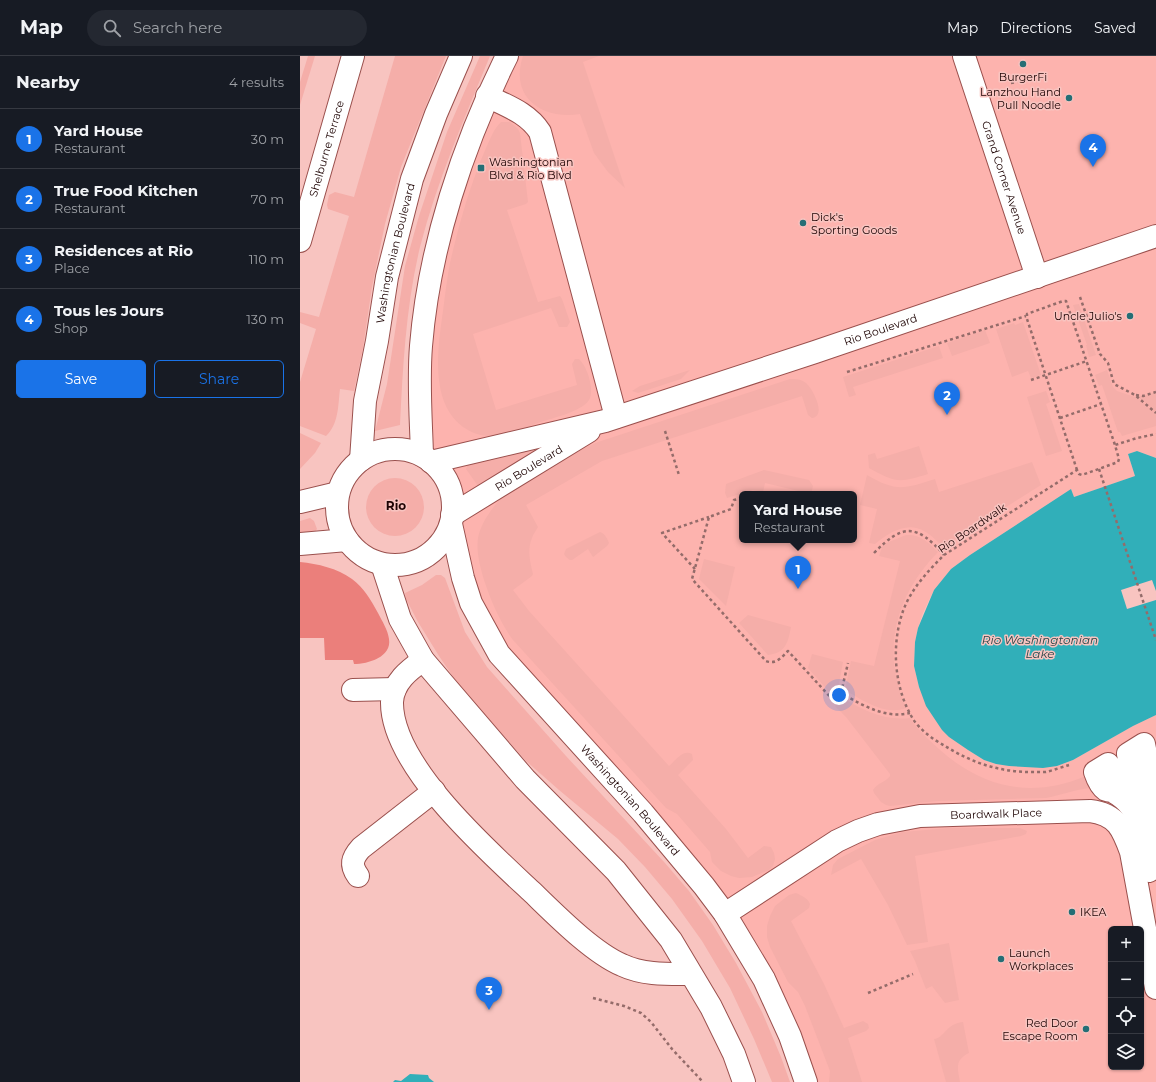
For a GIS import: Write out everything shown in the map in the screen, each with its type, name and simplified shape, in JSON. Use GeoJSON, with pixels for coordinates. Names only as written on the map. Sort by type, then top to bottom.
{"type":"FeatureCollection","features":[{"type":"Feature","properties":{"kind":"street","name":"Shelburne Terrace"},"geometry":{"type":"LineString","coordinates":[[300,241],[353,56]]}},
{"type":"Feature","properties":{"kind":"street","name":"Washingtonian Boulevard"},"geometry":{"type":"LineString","coordinates":[[361,460],[365,401],[377,341],[387,277],[412,179],[436,114],[461,56]]}},
{"type":"Feature","properties":{"kind":"street"},"geometry":{"type":"LineString","coordinates":[[426,459],[420,402],[421,347],[429,280],[462,162],[487,96],[507,56]]}},
{"type":"Feature","properties":{"kind":"street","name":"Grand Corner Avenue"},"geometry":{"type":"LineString","coordinates":[[964,56],[1036,277]]}},
{"type":"Feature","properties":{"kind":"street"},"geometry":{"type":"LineString","coordinates":[[487,96],[528,117],[540,132],[611,419]]}},
{"type":"Feature","properties":{"kind":"street","name":"Rio Boulevard"},"geometry":{"type":"LineString","coordinates":[[426,459],[611,419],[808,355],[1156,236]]}},
{"type":"Feature","properties":{"kind":"street","name":"Rio Boulevard"},"geometry":{"type":"LineString","coordinates":[[452,519],[611,419]]}},
{"type":"Feature","properties":{"kind":"street"},"geometry":{"type":"LineString","coordinates":[[391,449],[408,450],[426,459],[438,468],[449,485],[454,504],[452,519],[446,535],[439,546],[424,557],[407,565],[382,564],[368,559],[357,551],[347,540],[340,526],[337,510],[338,493],[346,474],[361,460],[375,452],[391,449]]}},
{"type":"Feature","properties":{"kind":"street"},"geometry":{"type":"LineString","coordinates":[[300,502],[338,493]]}},
{"type":"Feature","properties":{"kind":"street","name":"Washingtonian Boulevard"},"geometry":{"type":"LineString","coordinates":[[452,519],[463,578],[472,603],[499,654],[643,813],[726,914],[764,979],[790,1036],[806,1082]]}},
{"type":"Feature","properties":{"kind":"street"},"geometry":{"type":"LineString","coordinates":[[300,544],[347,540]]}},
{"type":"Feature","properties":{"kind":"street"},"geometry":{"type":"LineString","coordinates":[[382,564],[400,619],[423,660],[525,779],[616,871],[671,940],[711,1007],[731,1047],[744,1082]]}},
{"type":"Feature","properties":{"kind":"street"},"geometry":{"type":"LineString","coordinates":[[423,660],[401,678],[394,689],[392,701],[393,714],[397,730],[405,748],[434,791],[465,827],[499,861],[560,918],[600,951],[622,965],[636,970],[670,974],[690,974]]}},
{"type":"Feature","properties":{"kind":"street"},"geometry":{"type":"LineString","coordinates":[[353,690],[394,689]]}},
{"type":"Feature","properties":{"kind":"street"},"geometry":{"type":"LineString","coordinates":[[1156,840],[1148,796],[1154,795],[1144,744],[1128,754],[1136,790],[1124,779],[1114,774],[1108,764],[1095,772],[1097,778],[1106,789],[1131,806],[1137,816],[1144,841],[1156,908]]}},
{"type":"Feature","properties":{"kind":"street"},"geometry":{"type":"LineString","coordinates":[[358,876],[353,867],[353,861],[354,856],[360,848],[434,791]]}},
{"type":"Feature","properties":{"kind":"street","name":"Boardwalk Place"},"geometry":{"type":"LineString","coordinates":[[726,914],[837,841],[878,824],[920,816],[1090,811],[1100,812],[1108,816],[1119,825],[1126,836],[1131,852],[1153,959],[1156,988]]}},
{"type":"Feature","properties":{"kind":"path"},"geometry":{"type":"LineString","coordinates":[[1011,83],[1017,82]]}},
{"type":"Feature","properties":{"kind":"path"},"geometry":{"type":"LineString","coordinates":[[1080,297],[1100,354],[1108,363],[1114,384],[1135,395],[1156,413]]}},
{"type":"Feature","properties":{"kind":"path"},"geometry":{"type":"LineString","coordinates":[[846,372],[1026,316],[1030,312],[1066,301],[1120,460],[1081,475],[1078,474],[1026,316]]}},
{"type":"Feature","properties":{"kind":"path"},"geometry":{"type":"LineString","coordinates":[[1031,380],[1087,361]]}},
{"type":"Feature","properties":{"kind":"path"},"geometry":{"type":"LineString","coordinates":[[1135,395],[1143,396],[1156,392]]}},
{"type":"Feature","properties":{"kind":"path"},"geometry":{"type":"LineString","coordinates":[[1060,418],[1101,404]]}},
{"type":"Feature","properties":{"kind":"path"},"geometry":{"type":"LineString","coordinates":[[665,431],[679,475]]}},
{"type":"Feature","properties":{"kind":"path"},"geometry":{"type":"LineString","coordinates":[[1115,445],[1156,434]]}},
{"type":"Feature","properties":{"kind":"path"},"geometry":{"type":"LineString","coordinates":[[1099,469],[1156,640]]}},
{"type":"Feature","properties":{"kind":"path","name":"Rio Boardwalk"},"geometry":{"type":"LineString","coordinates":[[1070,764],[1046,772],[1016,772],[983,765],[962,756],[938,742],[919,726],[902,697],[897,673],[896,653],[897,637],[903,610],[926,572],[944,555],[1077,470]]}},
{"type":"Feature","properties":{"kind":"path"},"geometry":{"type":"LineString","coordinates":[[695,569],[662,533],[731,509],[734,500],[739,499]]}},
{"type":"Feature","properties":{"kind":"path"},"geometry":{"type":"LineString","coordinates":[[709,516],[692,580],[766,661],[770,663],[776,662],[788,651],[834,700],[841,693],[848,662]]}},
{"type":"Feature","properties":{"kind":"path"},"geometry":{"type":"LineString","coordinates":[[874,553],[890,538],[906,531],[912,531],[919,532],[925,536],[944,555]]}},
{"type":"Feature","properties":{"kind":"path"},"geometry":{"type":"LineString","coordinates":[[841,693],[860,704],[879,712],[899,715],[910,713]]}},
{"type":"Feature","properties":{"kind":"path"},"geometry":{"type":"LineString","coordinates":[[868,993],[913,974]]}},
{"type":"Feature","properties":{"kind":"path"},"geometry":{"type":"LineString","coordinates":[[593,998],[624,1006],[641,1013],[651,1022],[672,1049],[703,1082]]}},
{"type":"Feature","properties":{"kind":"shaded area"},"geometry":{"type":"Polygon","coordinates":[[[308,56],[315,56],[300,105],[300,82],[308,56]]]}},
{"type":"Feature","properties":{"kind":"shaded area"},"geometry":{"type":"Polygon","coordinates":[[[395,56],[446,56],[401,167],[385,224],[372,287],[363,348],[354,391],[340,389],[336,420],[326,436],[300,426],[300,382],[316,329],[300,323],[300,312],[319,317],[349,216],[328,209],[327,205],[329,195],[335,192],[354,197],[395,56]]]}},
{"type":"Feature","properties":{"kind":"shaded area"},"geometry":{"type":"Polygon","coordinates":[[[480,56],[490,56],[434,198],[415,269],[408,313],[402,380],[400,425],[375,431],[387,384],[405,266],[419,216],[447,132],[480,56]]]}},
{"type":"Feature","properties":{"kind":"shaded area"},"geometry":{"type":"Polygon","coordinates":[[[509,56],[1156,56],[1156,458],[1137,451],[1128,454],[1135,476],[1074,497],[1071,489],[951,569],[934,590],[923,613],[915,642],[914,666],[919,687],[942,730],[968,750],[984,760],[996,764],[1028,767],[1057,766],[1073,760],[1133,726],[1156,715],[1156,1082],[809,1082],[746,939],[499,649],[472,596],[458,502],[449,478],[437,463],[426,454],[435,273],[509,56]]]}},
{"type":"Feature","properties":{"kind":"shaded area"},"geometry":{"type":"Polygon","coordinates":[[[523,56],[599,56],[583,62],[625,188],[608,172],[594,153],[580,114],[566,115],[553,113],[542,109],[532,103],[525,94],[521,83],[520,71],[523,56]]]}},
{"type":"Feature","properties":{"kind":"shaded area"},"geometry":{"type":"Polygon","coordinates":[[[501,122],[510,122],[518,129],[520,133],[528,202],[507,210],[538,302],[560,296],[570,322],[567,327],[559,327],[551,308],[473,334],[496,410],[577,385],[572,364],[575,359],[579,359],[585,367],[591,384],[591,396],[585,404],[572,412],[508,434],[487,436],[476,434],[466,429],[452,416],[440,389],[438,357],[447,281],[457,234],[465,205],[480,162],[492,134],[501,122]]]}},
{"type":"Feature","properties":{"kind":"shaded area"},"geometry":{"type":"Polygon","coordinates":[[[1079,304],[1096,355],[1089,357],[1087,345],[1073,305],[1079,304]]]}},
{"type":"Feature","properties":{"kind":"shaded area"},"geometry":{"type":"Polygon","coordinates":[[[1023,322],[1041,375],[1031,378],[1028,371],[1012,377],[996,329],[1014,323],[1015,325],[1023,322]]]}},
{"type":"Feature","properties":{"kind":"shaded area"},"geometry":{"type":"Polygon","coordinates":[[[985,330],[990,343],[952,356],[947,343],[985,330]]]}},
{"type":"Feature","properties":{"kind":"shaded area"},"geometry":{"type":"Polygon","coordinates":[[[939,346],[943,358],[853,387],[856,395],[849,397],[843,377],[939,346]]]}},
{"type":"Feature","properties":{"kind":"shaded area"},"geometry":{"type":"Polygon","coordinates":[[[690,370],[681,379],[638,393],[632,391],[640,386],[690,370]]]}},
{"type":"Feature","properties":{"kind":"shaded area"},"geometry":{"type":"Polygon","coordinates":[[[1107,370],[1113,387],[1117,391],[1138,398],[1154,412],[1147,404],[1135,395],[1143,396],[1156,392],[1156,426],[1122,436],[1120,432],[1118,432],[1102,385],[1099,386],[1095,375],[1107,370]]]}},
{"type":"Feature","properties":{"kind":"shaded area"},"geometry":{"type":"Polygon","coordinates":[[[790,379],[802,381],[809,386],[815,396],[819,408],[816,416],[812,418],[808,415],[802,396],[602,461],[526,505],[538,527],[530,542],[529,552],[533,574],[513,590],[529,611],[669,766],[682,754],[692,754],[693,760],[678,775],[726,829],[748,858],[764,846],[771,847],[775,859],[773,866],[769,870],[752,877],[739,878],[721,871],[712,862],[710,852],[677,814],[666,808],[513,640],[496,611],[484,580],[478,554],[478,538],[488,514],[505,494],[581,450],[598,442],[790,379]]]}},
{"type":"Feature","properties":{"kind":"shaded area"},"geometry":{"type":"Polygon","coordinates":[[[1046,391],[1050,402],[1046,404],[1062,451],[1046,456],[1027,397],[1046,391]]]}},
{"type":"Feature","properties":{"kind":"shaded area"},"geometry":{"type":"Polygon","coordinates":[[[300,433],[321,443],[315,453],[300,469],[300,433]]]}},
{"type":"Feature","properties":{"kind":"shaded area"},"geometry":{"type":"Polygon","coordinates":[[[554,440],[478,486],[466,469],[468,464],[490,461],[512,455],[554,440]]]}},
{"type":"Feature","properties":{"kind":"shaded area"},"geometry":{"type":"Polygon","coordinates":[[[919,446],[928,474],[910,479],[898,480],[886,477],[869,468],[868,455],[875,453],[877,459],[919,446]]]}},
{"type":"Feature","properties":{"kind":"shaded area"},"geometry":{"type":"Polygon","coordinates":[[[1032,462],[1041,485],[944,547],[927,533],[918,528],[911,527],[892,532],[875,544],[869,543],[877,509],[860,505],[867,475],[886,484],[900,487],[908,487],[935,479],[939,492],[1032,462]]]}},
{"type":"Feature","properties":{"kind":"shaded area"},"geometry":{"type":"Polygon","coordinates":[[[764,470],[809,480],[813,486],[812,491],[798,491],[765,483],[763,491],[739,491],[739,494],[727,498],[725,493],[726,484],[764,470]]]}},
{"type":"Feature","properties":{"kind":"shaded area"},"geometry":{"type":"Polygon","coordinates":[[[389,478],[401,478],[411,482],[420,491],[424,501],[424,513],[416,528],[401,536],[389,536],[379,532],[370,523],[366,513],[366,501],[370,491],[379,482],[389,478]]]}},
{"type":"Feature","properties":{"kind":"shaded area"},"geometry":{"type":"Polygon","coordinates":[[[310,518],[314,521],[317,529],[314,533],[300,534],[300,521],[310,518]]]}},
{"type":"Feature","properties":{"kind":"shaded area"},"geometry":{"type":"Polygon","coordinates":[[[600,532],[606,536],[609,543],[593,557],[588,549],[572,560],[566,557],[564,554],[566,549],[600,532]]]}},
{"type":"Feature","properties":{"kind":"shaded area"},"geometry":{"type":"Polygon","coordinates":[[[906,535],[920,537],[938,552],[923,569],[911,587],[902,605],[896,625],[894,665],[898,686],[906,708],[890,710],[874,706],[845,690],[851,661],[874,666],[900,561],[879,556],[884,544],[906,535]]]}},
{"type":"Feature","properties":{"kind":"shaded area"},"geometry":{"type":"Polygon","coordinates":[[[704,559],[735,567],[726,606],[699,579],[704,559]]]}},
{"type":"Feature","properties":{"kind":"shaded area"},"geometry":{"type":"Polygon","coordinates":[[[300,562],[334,569],[346,575],[360,586],[373,603],[387,632],[389,645],[383,655],[372,661],[360,664],[354,664],[353,660],[325,660],[324,638],[300,638],[300,562]]]}},
{"type":"Feature","properties":{"kind":"shaded area"},"geometry":{"type":"Polygon","coordinates":[[[436,575],[441,575],[445,578],[465,632],[487,667],[566,756],[665,863],[689,891],[713,925],[736,963],[762,1012],[790,1082],[772,1082],[730,988],[702,941],[672,899],[645,867],[618,839],[526,761],[460,687],[418,622],[406,599],[405,593],[422,585],[436,575]]]}},
{"type":"Feature","properties":{"kind":"shaded area"},"geometry":{"type":"Polygon","coordinates":[[[748,615],[791,627],[787,642],[779,652],[768,655],[739,623],[748,615]]]}},
{"type":"Feature","properties":{"kind":"shaded area"},"geometry":{"type":"Polygon","coordinates":[[[812,654],[843,662],[837,694],[834,697],[808,668],[812,654]]]}},
{"type":"Feature","properties":{"kind":"shaded area"},"geometry":{"type":"Polygon","coordinates":[[[843,698],[875,714],[892,718],[910,718],[916,727],[955,762],[990,781],[1008,786],[1027,788],[1046,787],[1066,783],[1086,776],[1092,788],[1046,798],[938,801],[890,806],[886,805],[881,802],[873,790],[888,778],[890,774],[846,717],[835,706],[843,698]]]}},
{"type":"Feature","properties":{"kind":"shaded area"},"geometry":{"type":"Polygon","coordinates":[[[948,828],[1020,828],[1027,831],[1026,834],[1021,836],[915,856],[928,942],[907,945],[888,905],[861,859],[831,875],[833,865],[838,859],[875,840],[903,832],[948,828]]]}},
{"type":"Feature","properties":{"kind":"shaded area"},"geometry":{"type":"Polygon","coordinates":[[[796,893],[803,896],[810,904],[809,908],[791,921],[824,984],[844,1028],[863,1021],[868,1024],[869,1028],[866,1031],[848,1038],[862,1082],[829,1082],[830,1071],[805,1006],[798,992],[788,982],[770,947],[767,937],[767,926],[770,916],[775,906],[789,895],[796,893]]]}},
{"type":"Feature","properties":{"kind":"shaded area"},"geometry":{"type":"Polygon","coordinates":[[[949,943],[959,1000],[945,1003],[932,986],[926,989],[910,951],[949,943]]]}},
{"type":"Feature","properties":{"kind":"shaded area"},"geometry":{"type":"Polygon","coordinates":[[[963,1022],[969,1053],[961,1059],[958,1065],[960,1082],[946,1082],[934,1039],[941,1036],[952,1025],[963,1022]]]}},
{"type":"Feature","properties":{"kind":"water","name":"Rio Washingtonian Lake"},"geometry":{"type":"Polygon","coordinates":[[[1137,451],[1156,458],[1156,715],[1133,726],[1073,760],[1057,766],[1043,768],[1009,766],[984,760],[949,737],[942,730],[926,706],[919,687],[914,666],[915,642],[918,628],[934,590],[951,569],[1071,489],[1074,497],[1135,476],[1128,454],[1137,451]]]}},
{"type":"Feature","properties":{"kind":"water"},"geometry":{"type":"Polygon","coordinates":[[[410,1074],[428,1075],[434,1082],[393,1082],[395,1080],[401,1081],[410,1074]]]}},
{"type":"Feature","properties":{"kind":"pier"},"geometry":{"type":"Polygon","coordinates":[[[1152,580],[1156,591],[1156,600],[1127,609],[1121,590],[1152,580]]]}},
{"type":"Feature","properties":{"kind":"place","name":"BurgerFi"},"geometry":{"type":"Point","coordinates":[1023,64]}},
{"type":"Feature","properties":{"kind":"place","name":"Lanzhou Hand Pull Noodle"},"geometry":{"type":"Point","coordinates":[1069,98]}},
{"type":"Feature","properties":{"kind":"place","name":"Tous les Jours"},"geometry":{"type":"Point","coordinates":[1093,167]}},
{"type":"Feature","properties":{"kind":"place","name":"Washingtonian Blvd & Rio Blvd"},"geometry":{"type":"Point","coordinates":[481,168]}},
{"type":"Feature","properties":{"kind":"place","name":"Dick's Sporting Goods"},"geometry":{"type":"Point","coordinates":[803,223]}},
{"type":"Feature","properties":{"kind":"place","name":"Uncle Julio's"},"geometry":{"type":"Point","coordinates":[1130,316]}},
{"type":"Feature","properties":{"kind":"place","name":"True Food Kitchen"},"geometry":{"type":"Point","coordinates":[947,415]}},
{"type":"Feature","properties":{"kind":"place","name":"Yard House"},"geometry":{"type":"Point","coordinates":[798,589]}},
{"type":"Feature","properties":{"kind":"place","name":"IKEA"},"geometry":{"type":"Point","coordinates":[1072,912]}},
{"type":"Feature","properties":{"kind":"place","name":"Launch Workplaces"},"geometry":{"type":"Point","coordinates":[1001,959]}},
{"type":"Feature","properties":{"kind":"place","name":"Residences at Rio"},"geometry":{"type":"Point","coordinates":[489,1010]}},
{"type":"Feature","properties":{"kind":"place","name":"Red Door Escape Room"},"geometry":{"type":"Point","coordinates":[1086,1029]}},
{"type":"Feature","properties":{"kind":"district","name":"Rio"},"geometry":{"type":"Point","coordinates":[396,506]}}]}
